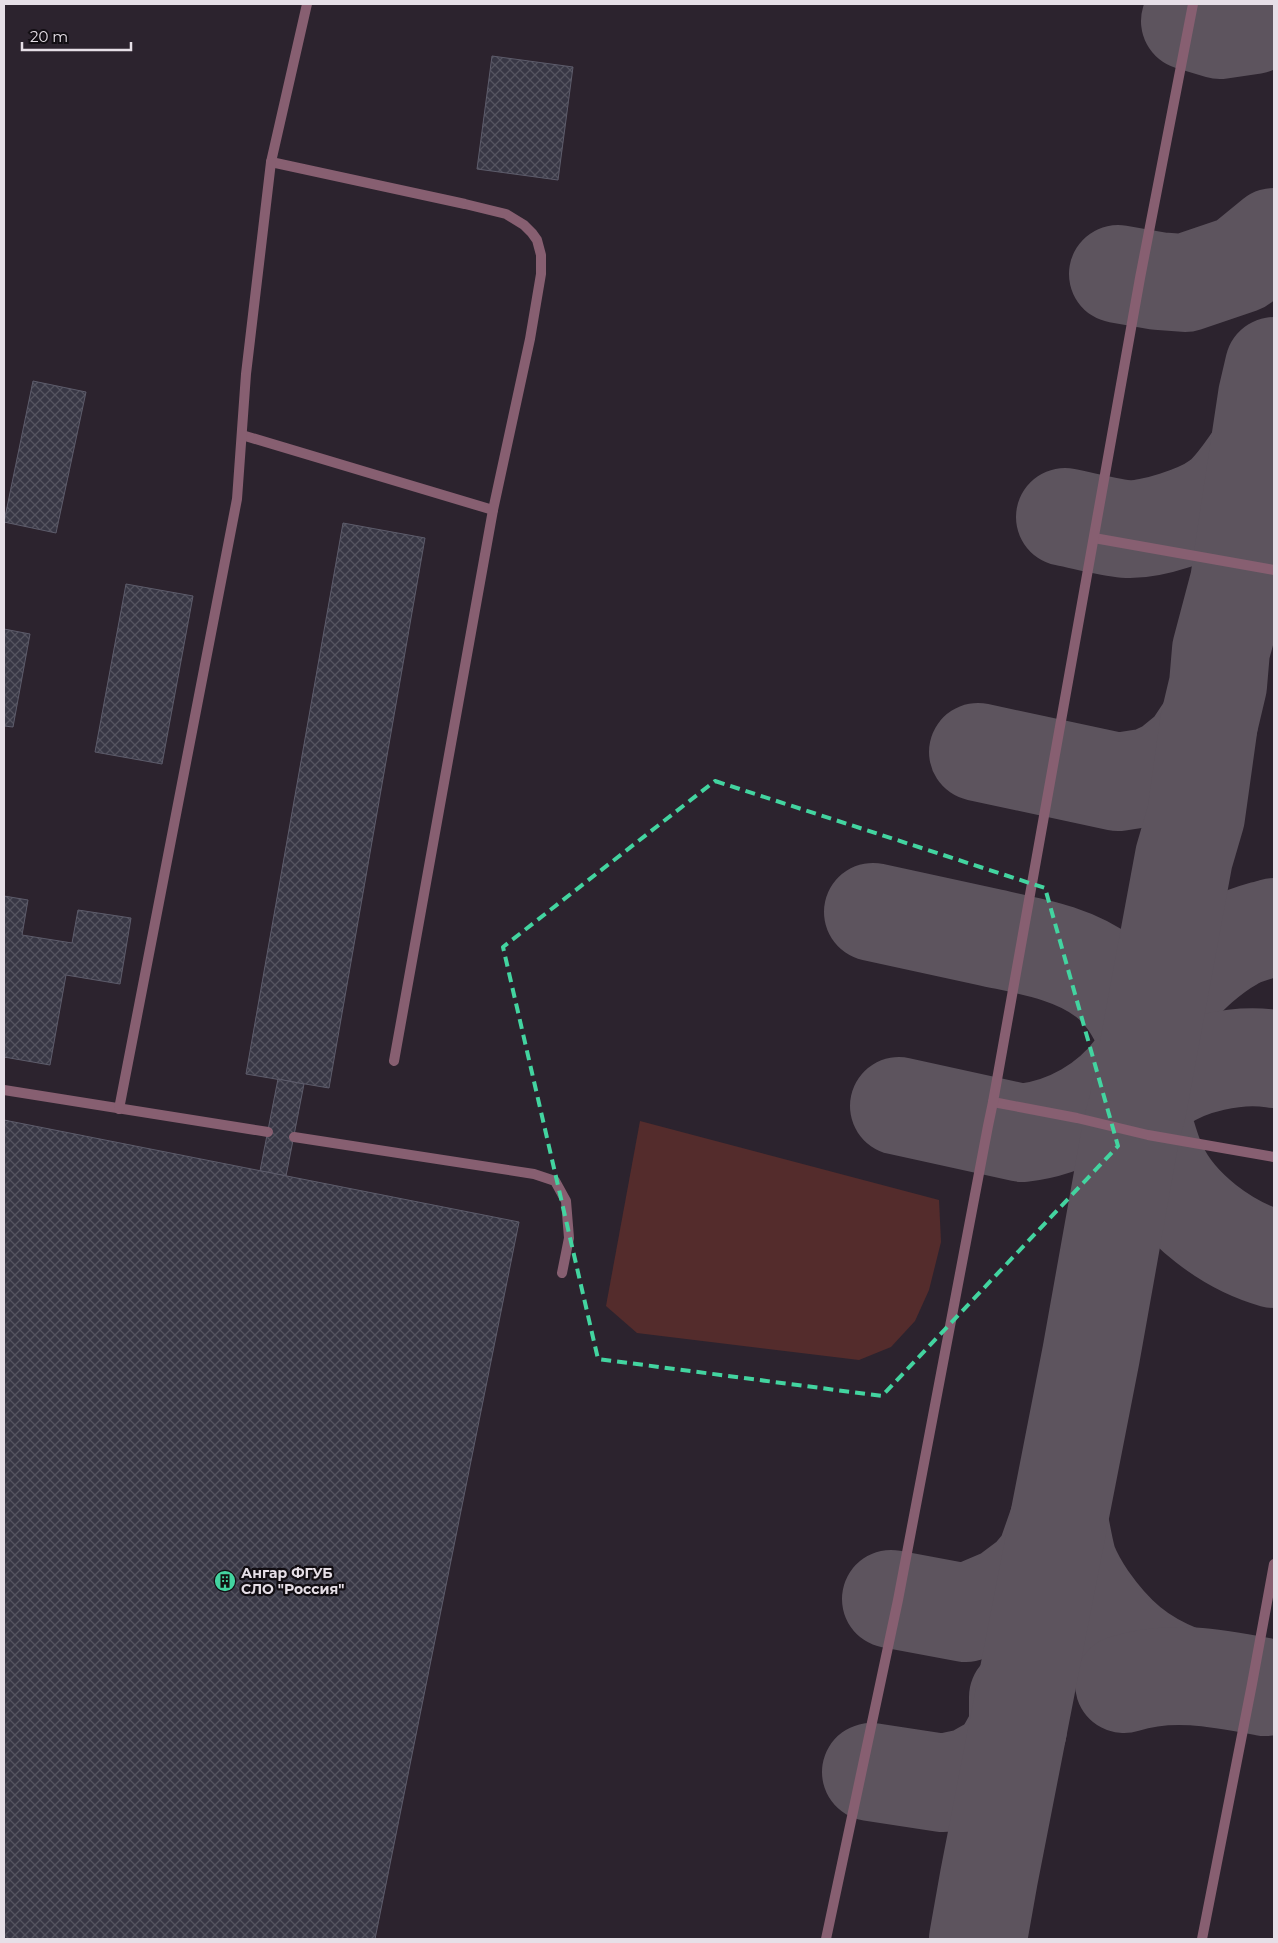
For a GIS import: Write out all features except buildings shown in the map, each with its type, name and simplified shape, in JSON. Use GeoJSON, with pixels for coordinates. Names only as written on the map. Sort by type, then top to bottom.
{"type":"FeatureCollection","features":[{"type":"Feature","properties":{"kind":"lane"},"geometry":{"type":"LineString","coordinates":[[119,1109],[236,499],[246,374],[271,162],[307,4]]}},
{"type":"Feature","properties":{"kind":"lane"},"geometry":{"type":"LineString","coordinates":[[826,1939],[896,1610],[994,1102],[1020,944],[1140,278],[1193,4]]}},
{"type":"Feature","properties":{"kind":"lane"},"geometry":{"type":"LineString","coordinates":[[271,162],[506,214],[524,225],[532,233],[537,240],[541,256],[541,274],[530,340],[493,510],[394,1061]]}},
{"type":"Feature","properties":{"kind":"lane"},"geometry":{"type":"LineString","coordinates":[[242,435],[493,510]]}},
{"type":"Feature","properties":{"kind":"lane"},"geometry":{"type":"LineString","coordinates":[[1094,538],[1274,570]]}},
{"type":"Feature","properties":{"kind":"lane"},"geometry":{"type":"LineString","coordinates":[[4,1090],[268,1132]]}},
{"type":"Feature","properties":{"kind":"lane"},"geometry":{"type":"LineString","coordinates":[[994,1102],[1077,1118],[1148,1135],[1274,1157]]}},
{"type":"Feature","properties":{"kind":"lane"},"geometry":{"type":"LineString","coordinates":[[294,1137],[534,1174],[555,1181],[566,1201],[569,1238],[562,1273]]}},
{"type":"Feature","properties":{"kind":"lane"},"geometry":{"type":"LineString","coordinates":[[1202,1939],[1274,1564]]}},
{"type":"Feature","properties":{"kind":"highlighted area"},"geometry":{"type":"Polygon","coordinates":[[[715,781],[1045,888],[1118,1146],[882,1396],[598,1359],[503,947],[715,781]]]}},
{"type":"Feature","properties":{"kind":"shaded area"},"geometry":{"type":"Polygon","coordinates":[[[640,1121],[939,1200],[941,1242],[929,1290],[915,1321],[891,1347],[859,1360],[637,1333],[606,1306],[640,1121]]]}},
{"type":"Feature","properties":{"kind":"taxiway"},"geometry":{"type":"LineString","coordinates":[[1190,21],[1220,30],[1254,25],[1274,15]]}},
{"type":"Feature","properties":{"kind":"taxiway"},"geometry":{"type":"LineString","coordinates":[[1118,274],[1158,281],[1185,283],[1241,264],[1274,237]]}},
{"type":"Feature","properties":{"kind":"taxiway"},"geometry":{"type":"LineString","coordinates":[[978,1939],[1091,1355],[1131,1131],[1138,1105],[1184,857],[1196,816],[1209,723],[1218,685],[1221,650],[1239,582],[1267,396],[1274,366]]}},
{"type":"Feature","properties":{"kind":"taxiway"},"geometry":{"type":"LineString","coordinates":[[1065,517],[1126,529],[1136,529],[1188,516],[1211,505],[1226,494],[1259,451]]}},
{"type":"Feature","properties":{"kind":"taxiway"},"geometry":{"type":"LineString","coordinates":[[978,752],[1118,782],[1150,777],[1169,768],[1191,750],[1209,723]]}},
{"type":"Feature","properties":{"kind":"taxiway"},"geometry":{"type":"LineString","coordinates":[[873,912],[1034,947],[1079,962],[1106,978],[1121,992],[1137,1016],[1150,1043],[1138,1064],[1113,1092],[1086,1112],[1055,1126],[1022,1133],[899,1106]]}},
{"type":"Feature","properties":{"kind":"taxiway"},"geometry":{"type":"LineString","coordinates":[[1156,1009],[1212,955],[1243,936],[1274,927]]}},
{"type":"Feature","properties":{"kind":"taxiway"},"geometry":{"type":"LineString","coordinates":[[1274,1059],[1229,1059],[1198,1066],[1170,1078],[1152,1090],[1138,1105],[1157,1164],[1177,1196],[1206,1224],[1222,1235],[1239,1245],[1274,1259]]}},
{"type":"Feature","properties":{"kind":"taxiway"},"geometry":{"type":"LineString","coordinates":[[891,1599],[966,1613],[1006,1596],[1030,1578],[1045,1560],[1059,1520],[1070,1567],[1082,1590],[1098,1612],[1129,1645],[1153,1662],[1182,1675]]}},
{"type":"Feature","properties":{"kind":"taxiway"},"geometry":{"type":"LineString","coordinates":[[1124,1684],[1159,1677],[1194,1676],[1265,1687]]}},
{"type":"Feature","properties":{"kind":"taxiway"},"geometry":{"type":"LineString","coordinates":[[871,1772],[943,1783],[971,1777],[994,1764],[1004,1754],[1018,1729],[1018,1697]]}},
{"type":"Feature","properties":{"kind":"place","name":"Ангар ФГУБ СЛО \"Россия\""},"geometry":{"type":"Point","coordinates":[225,1581]}}]}
